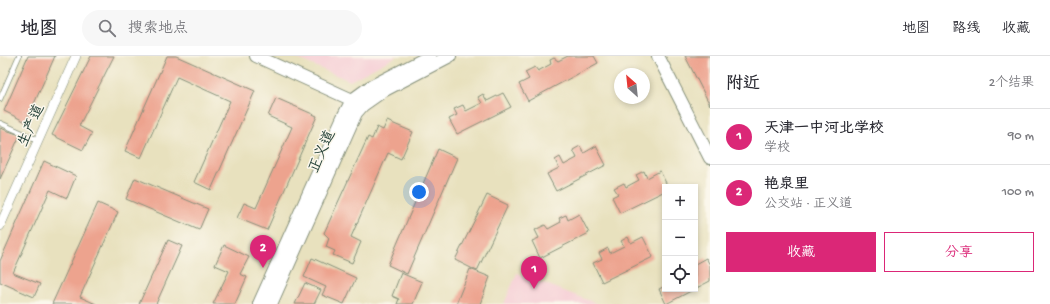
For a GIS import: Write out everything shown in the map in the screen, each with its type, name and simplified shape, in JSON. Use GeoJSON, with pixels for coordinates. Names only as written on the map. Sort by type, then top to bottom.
{"type":"FeatureCollection","features":[{"type":"Feature","properties":{"kind":"street","name":"生产道"},"geometry":{"type":"LineString","coordinates":[[0,226],[76,56]]}},
{"type":"Feature","properties":{"kind":"street"},"geometry":{"type":"LineString","coordinates":[[256,56],[358,102]]}},
{"type":"Feature","properties":{"kind":"street","name":"正义道"},"geometry":{"type":"LineString","coordinates":[[259,304],[342,117],[358,102],[370,87],[430,56]]}},
{"type":"Feature","properties":{"kind":"street","name":"正义道"},"geometry":{"type":"LineString","coordinates":[[358,102],[383,91],[450,56]]}},
{"type":"Feature","properties":{"kind":"street"},"geometry":{"type":"LineString","coordinates":[[658,56],[710,158]]}},
{"type":"Feature","properties":{"kind":"street","name":"正义道"},"geometry":{"type":"LineString","coordinates":[[271,304],[356,113],[358,102]]}},
{"type":"Feature","properties":{"kind":"lane"},"geometry":{"type":"LineString","coordinates":[[0,99],[19,56]]}},
{"type":"Feature","properties":{"kind":"lane"},"geometry":{"type":"LineString","coordinates":[[0,123],[38,140]]}},
{"type":"Feature","properties":{"kind":"shaded area"},"geometry":{"type":"Polygon","coordinates":[[[291,56],[397,56],[350,81],[291,56]]]}},
{"type":"Feature","properties":{"kind":"shaded area"},"geometry":{"type":"Polygon","coordinates":[[[517,273],[598,304],[504,304],[517,273]]]}},
{"type":"Feature","properties":{"kind":"building"},"geometry":{"type":"Polygon","coordinates":[[[28,56],[55,56],[26,122],[4,111],[28,56]]]}},
{"type":"Feature","properties":{"kind":"building"},"geometry":{"type":"Polygon","coordinates":[[[91,56],[114,56],[79,126],[92,133],[83,150],[52,135],[91,56]]]}},
{"type":"Feature","properties":{"kind":"building"},"geometry":{"type":"Polygon","coordinates":[[[167,56],[176,56],[255,91],[211,190],[194,182],[230,101],[177,77],[141,158],[125,151],[167,56]]]}},
{"type":"Feature","properties":{"kind":"building"},"geometry":{"type":"Polygon","coordinates":[[[568,56],[594,56],[598,63],[528,101],[519,84],[529,79],[525,72],[535,67],[538,71],[551,64],[550,60],[554,58],[558,61],[568,56]]]}},
{"type":"Feature","properties":{"kind":"building"},"geometry":{"type":"Polygon","coordinates":[[[685,56],[710,56],[710,105],[685,56]]]}},
{"type":"Feature","properties":{"kind":"building"},"geometry":{"type":"Polygon","coordinates":[[[503,93],[511,107],[457,134],[449,119],[457,115],[454,109],[463,105],[466,111],[482,103],[478,97],[483,94],[487,101],[503,93]]]}},
{"type":"Feature","properties":{"kind":"building"},"geometry":{"type":"Polygon","coordinates":[[[276,98],[317,116],[267,230],[237,218],[244,203],[256,208],[292,127],[268,116],[276,98]]]}},
{"type":"Feature","properties":{"kind":"building"},"geometry":{"type":"Polygon","coordinates":[[[387,121],[413,132],[401,159],[388,153],[351,237],[361,242],[352,263],[333,255],[335,251],[326,247],[329,238],[324,233],[368,137],[372,139],[377,127],[383,130],[387,121]]]}},
{"type":"Feature","properties":{"kind":"building"},"geometry":{"type":"Polygon","coordinates":[[[0,128],[20,135],[0,179],[0,128]]]}},
{"type":"Feature","properties":{"kind":"building"},"geometry":{"type":"Polygon","coordinates":[[[580,146],[584,153],[596,146],[606,165],[556,191],[547,174],[559,168],[555,160],[560,157],[564,165],[577,158],[573,150],[580,146]]]}},
{"type":"Feature","properties":{"kind":"building"},"geometry":{"type":"Polygon","coordinates":[[[438,149],[457,158],[407,274],[388,265],[438,149]]]}},
{"type":"Feature","properties":{"kind":"building"},"geometry":{"type":"Polygon","coordinates":[[[44,161],[76,176],[67,198],[50,190],[13,273],[40,284],[34,297],[0,282],[0,261],[44,161]]]}},
{"type":"Feature","properties":{"kind":"building"},"geometry":{"type":"Polygon","coordinates":[[[644,171],[647,178],[660,171],[666,184],[662,184],[662,192],[620,213],[612,197],[618,194],[614,188],[624,183],[626,187],[639,180],[636,175],[644,171]]]}},
{"type":"Feature","properties":{"kind":"building"},"geometry":{"type":"Polygon","coordinates":[[[135,178],[208,209],[199,230],[126,199],[135,178]]]}},
{"type":"Feature","properties":{"kind":"building"},"geometry":{"type":"Polygon","coordinates":[[[487,195],[508,205],[477,271],[455,260],[487,195]]]}},
{"type":"Feature","properties":{"kind":"building"},"geometry":{"type":"Polygon","coordinates":[[[98,203],[118,212],[80,297],[96,304],[52,304],[98,203]]]}},
{"type":"Feature","properties":{"kind":"building"},"geometry":{"type":"Polygon","coordinates":[[[579,214],[589,233],[540,258],[532,241],[539,238],[535,230],[545,225],[548,229],[561,222],[559,218],[566,215],[568,220],[579,214]]]}},
{"type":"Feature","properties":{"kind":"building"},"geometry":{"type":"Polygon","coordinates":[[[628,237],[631,243],[643,237],[653,257],[602,282],[593,263],[602,259],[599,253],[608,248],[610,253],[624,246],[621,241],[628,237]]]}},
{"type":"Feature","properties":{"kind":"building"},"geometry":{"type":"Polygon","coordinates":[[[168,240],[182,246],[156,304],[139,304],[168,240]]]}},
{"type":"Feature","properties":{"kind":"building"},"geometry":{"type":"Polygon","coordinates":[[[224,245],[249,257],[240,274],[247,277],[235,304],[213,304],[229,271],[215,265],[224,245]]]}},
{"type":"Feature","properties":{"kind":"building"},"geometry":{"type":"Polygon","coordinates":[[[312,258],[356,278],[344,304],[322,295],[326,287],[304,277],[312,258]]]}},
{"type":"Feature","properties":{"kind":"building"},"geometry":{"type":"Polygon","coordinates":[[[706,258],[710,265],[710,281],[698,287],[698,262],[706,258]]]}},
{"type":"Feature","properties":{"kind":"building"},"geometry":{"type":"Polygon","coordinates":[[[470,269],[490,277],[480,304],[456,304],[470,269]]]}},
{"type":"Feature","properties":{"kind":"building"},"geometry":{"type":"Polygon","coordinates":[[[401,273],[422,282],[413,304],[397,304],[399,299],[392,296],[401,273]]]}},
{"type":"Feature","properties":{"kind":"building"},"geometry":{"type":"Polygon","coordinates":[[[305,283],[321,290],[314,304],[295,304],[305,283]]]}},
{"type":"Feature","properties":{"kind":"building"},"geometry":{"type":"Polygon","coordinates":[[[662,288],[662,292],[689,292],[666,304],[659,289],[662,288]]]}},
{"type":"Feature","properties":{"kind":"place","name":"艳泉里"},"geometry":{"type":"Point","coordinates":[263,268]}},
{"type":"Feature","properties":{"kind":"place","name":"天津一中河北学校"},"geometry":{"type":"Point","coordinates":[534,289]}}]}
